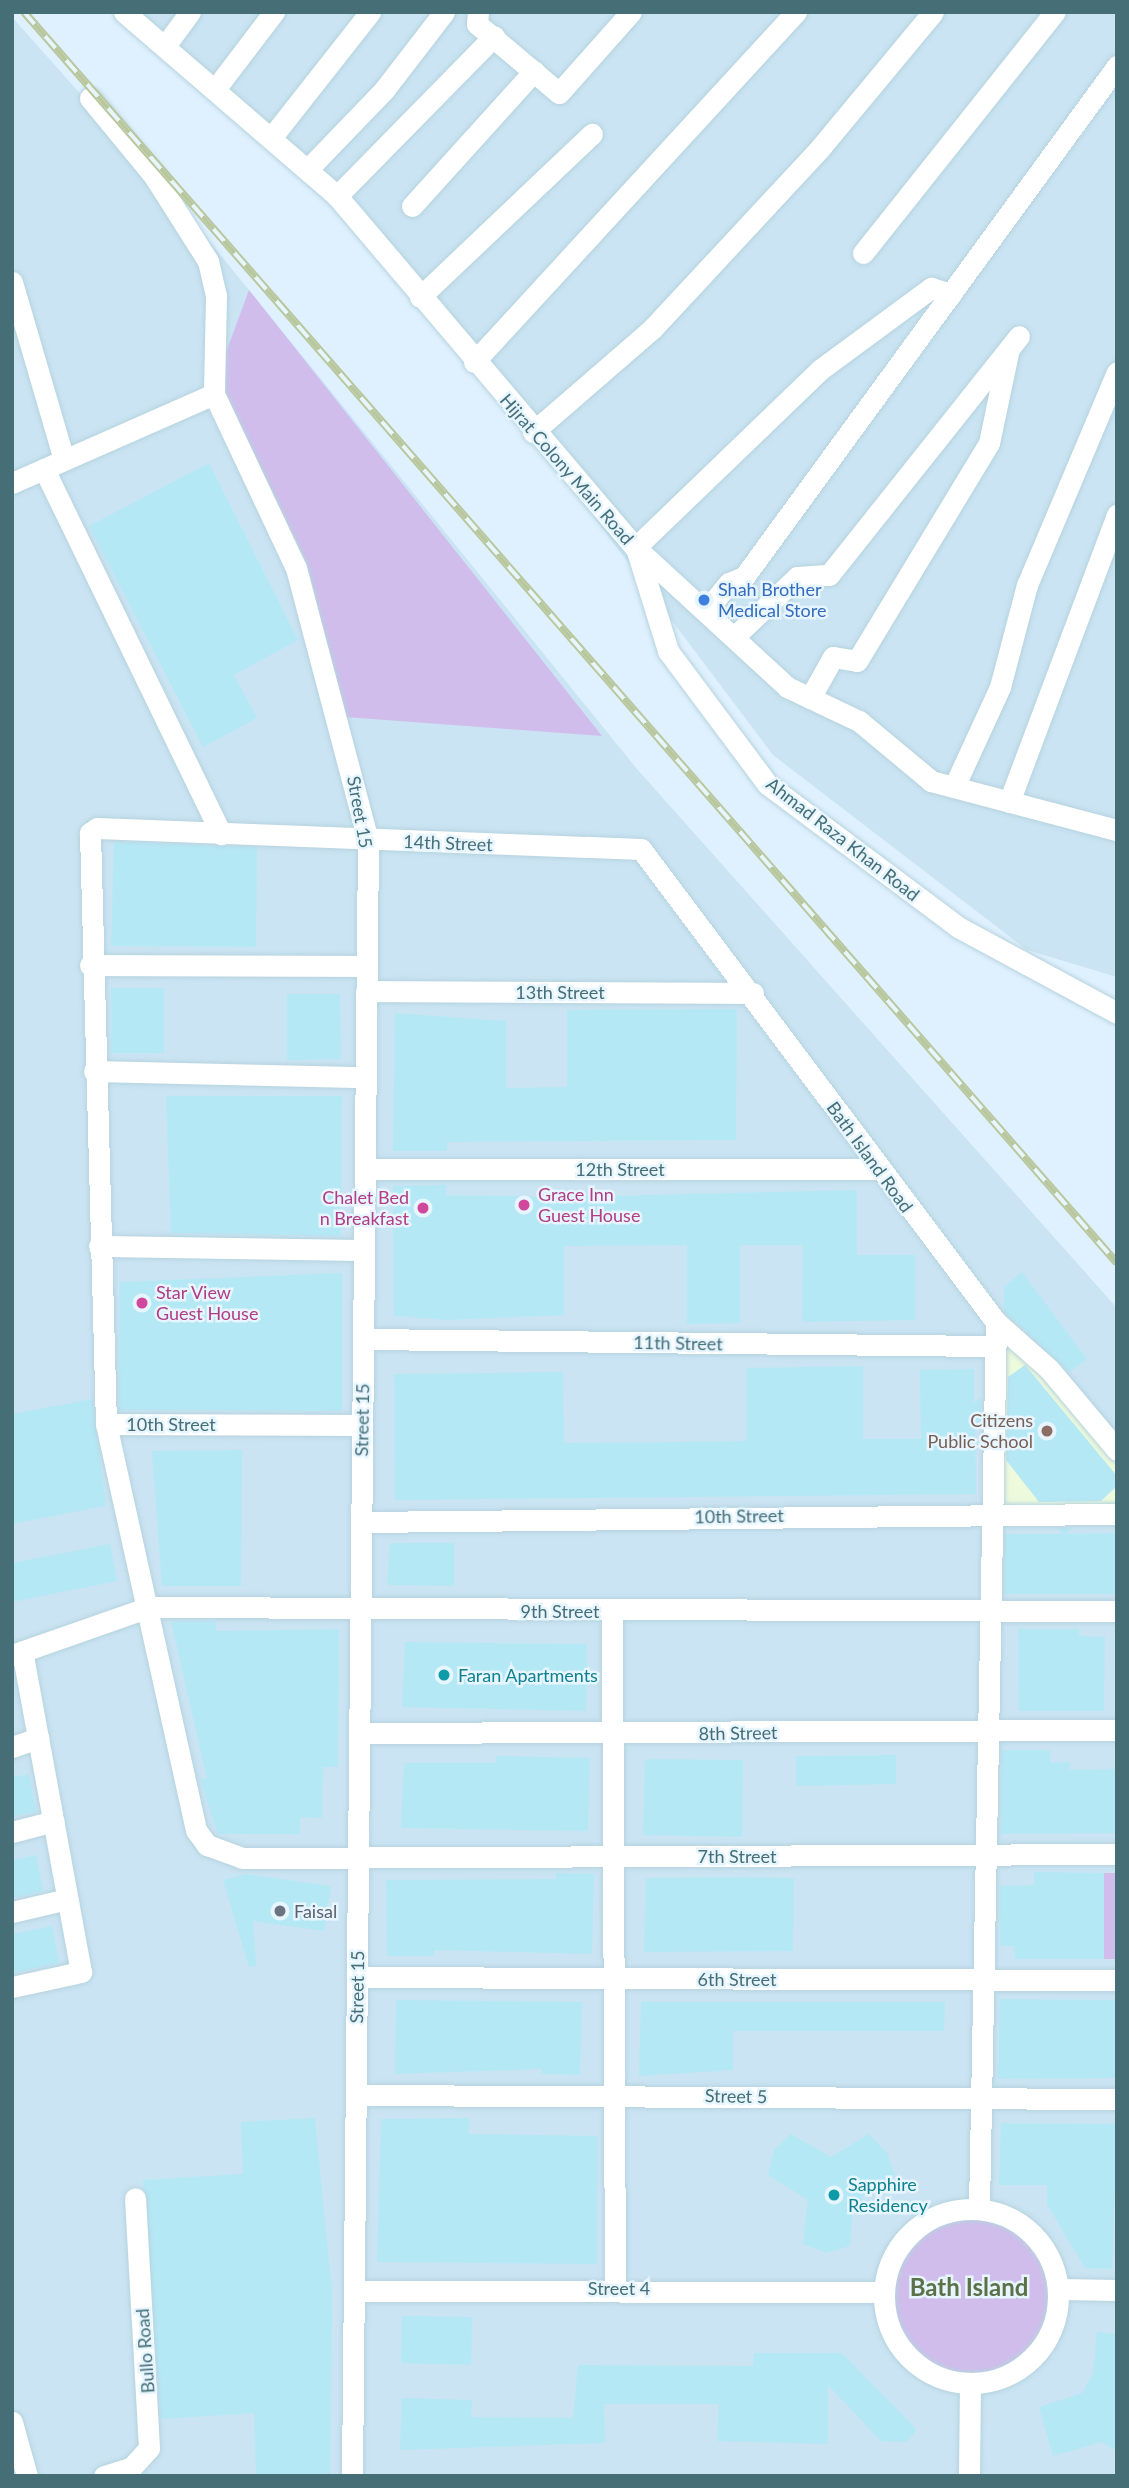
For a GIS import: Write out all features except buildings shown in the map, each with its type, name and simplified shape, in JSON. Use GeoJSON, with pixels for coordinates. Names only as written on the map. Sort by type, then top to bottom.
{"type":"FeatureCollection","features":[{"type":"Feature","properties":{"kind":"street","name":"Hijrat Colony Main Road"},"geometry":{"type":"LineString","coordinates":[[124,12],[216,88],[337,196],[533,432],[637,547],[787,687],[859,722],[931,781],[1117,830]]}},
{"type":"Feature","properties":{"kind":"street"},"geometry":{"type":"LineString","coordinates":[[165,46],[190,12]]}},
{"type":"Feature","properties":{"kind":"street"},"geometry":{"type":"LineString","coordinates":[[216,88],[274,12]]}},
{"type":"Feature","properties":{"kind":"street"},"geometry":{"type":"LineString","coordinates":[[271,138],[370,12]]}},
{"type":"Feature","properties":{"kind":"street"},"geometry":{"type":"LineString","coordinates":[[308,169],[384,90],[444,12]]}},
{"type":"Feature","properties":{"kind":"street"},"geometry":{"type":"LineString","coordinates":[[478,12],[477,23],[562,92],[631,12]]}},
{"type":"Feature","properties":{"kind":"street"},"geometry":{"type":"LineString","coordinates":[[474,362],[796,12]]}},
{"type":"Feature","properties":{"kind":"street"},"geometry":{"type":"LineString","coordinates":[[533,432],[652,329],[821,147],[933,12]]}},
{"type":"Feature","properties":{"kind":"street"},"geometry":{"type":"LineString","coordinates":[[863,253],[1055,12]]}},
{"type":"Feature","properties":{"kind":"street"},"geometry":{"type":"LineString","coordinates":[[337,196],[494,36]]}},
{"type":"Feature","properties":{"kind":"street"},"geometry":{"type":"LineString","coordinates":[[706,611],[729,583],[744,577],[1117,66]]}},
{"type":"Feature","properties":{"kind":"street"},"geometry":{"type":"LineString","coordinates":[[412,206],[534,71]]}},
{"type":"Feature","properties":{"kind":"street"},"geometry":{"type":"LineString","coordinates":[[12,483],[214,394],[216,296],[208,261],[154,176],[90,98]]}},
{"type":"Feature","properties":{"kind":"street"},"geometry":{"type":"LineString","coordinates":[[419,297],[592,134]]}},
{"type":"Feature","properties":{"kind":"street"},"geometry":{"type":"LineString","coordinates":[[12,282],[64,460]]}},
{"type":"Feature","properties":{"kind":"street"},"geometry":{"type":"LineString","coordinates":[[637,547],[821,369],[931,288],[951,295]]}},
{"type":"Feature","properties":{"kind":"street"},"geometry":{"type":"LineString","coordinates":[[734,637],[797,577],[829,575],[1014,342],[989,443],[857,661],[833,657],[810,698]]}},
{"type":"Feature","properties":{"kind":"street"},"geometry":{"type":"LineString","coordinates":[[954,787],[1000,687],[1027,585],[1093,424],[1104,416],[1117,372]]}},
{"type":"Feature","properties":{"kind":"street","name":"Street 15"},"geometry":{"type":"LineString","coordinates":[[214,394],[296,568],[368,841],[352,2476]]}},
{"type":"Feature","properties":{"kind":"street"},"geometry":{"type":"LineString","coordinates":[[44,469],[221,834]]}},
{"type":"Feature","properties":{"kind":"street"},"geometry":{"type":"LineString","coordinates":[[1009,802],[1117,515]]}},
{"type":"Feature","properties":{"kind":"street","name":"Ahmad Raza Khan Road"},"geometry":{"type":"LineString","coordinates":[[637,547],[668,651],[767,784],[958,927],[1117,1013]]}},
{"type":"Feature","properties":{"kind":"street","name":"14th Street"},"geometry":{"type":"LineString","coordinates":[[90,833],[97,828],[368,841],[641,849]]}},
{"type":"Feature","properties":{"kind":"street","name":"7th Street"},"geometry":{"type":"LineString","coordinates":[[90,833],[90,965],[106,1424],[149,1607],[196,1830],[207,1845],[242,1858],[1117,1854]]}},
{"type":"Feature","properties":{"kind":"street","name":"Bath Island Road"},"geometry":{"type":"LineString","coordinates":[[641,849],[753,993],[876,1169],[996,1322],[1049,1369],[1117,1450]]}},
{"type":"Feature","properties":{"kind":"street"},"geometry":{"type":"LineString","coordinates":[[90,965],[366,966]]}},
{"type":"Feature","properties":{"kind":"street","name":"13th Street"},"geometry":{"type":"LineString","coordinates":[[366,991],[753,993]]}},
{"type":"Feature","properties":{"kind":"street"},"geometry":{"type":"LineString","coordinates":[[94,1071],[366,1077]]}},
{"type":"Feature","properties":{"kind":"street","name":"12th Street"},"geometry":{"type":"LineString","coordinates":[[365,1169],[876,1169]]}},
{"type":"Feature","properties":{"kind":"street"},"geometry":{"type":"LineString","coordinates":[[99,1246],[364,1250]]}},
{"type":"Feature","properties":{"kind":"street"},"geometry":{"type":"LineString","coordinates":[[979,2208],[992,1346],[996,1322]]}},
{"type":"Feature","properties":{"kind":"street","name":"11th Street"},"geometry":{"type":"LineString","coordinates":[[363,1339],[992,1346]]}},
{"type":"Feature","properties":{"kind":"street","name":"10th Street"},"geometry":{"type":"LineString","coordinates":[[106,1424],[362,1425]]}},
{"type":"Feature","properties":{"kind":"street","name":"10th Street"},"geometry":{"type":"LineString","coordinates":[[361,1522],[990,1512],[1117,1514]]}},
{"type":"Feature","properties":{"kind":"street","name":"9th Street"},"geometry":{"type":"LineString","coordinates":[[17,1654],[149,1607],[360,1611],[1117,1611]]}},
{"type":"Feature","properties":{"kind":"street"},"geometry":{"type":"LineString","coordinates":[[612,1611],[615,2288]]}},
{"type":"Feature","properties":{"kind":"street"},"geometry":{"type":"LineString","coordinates":[[12,1987],[80,1972],[38,1738],[17,1654]]}},
{"type":"Feature","properties":{"kind":"street","name":"8th Street"},"geometry":{"type":"LineString","coordinates":[[359,1733],[1117,1730]]}},
{"type":"Feature","properties":{"kind":"street"},"geometry":{"type":"LineString","coordinates":[[12,1747],[38,1738]]}},
{"type":"Feature","properties":{"kind":"street"},"geometry":{"type":"LineString","coordinates":[[12,1832],[54,1821]]}},
{"type":"Feature","properties":{"kind":"street"},"geometry":{"type":"LineString","coordinates":[[12,1912],[68,1899]]}},
{"type":"Feature","properties":{"kind":"street","name":"6th Street"},"geometry":{"type":"LineString","coordinates":[[357,1977],[1117,1980]]}},
{"type":"Feature","properties":{"kind":"street","name":"Street 5"},"geometry":{"type":"LineString","coordinates":[[356,2095],[1117,2099]]}},
{"type":"Feature","properties":{"kind":"street","name":"Bullo Road"},"geometry":{"type":"LineString","coordinates":[[104,2476],[131,2468],[149,2448],[135,2199]]}},
{"type":"Feature","properties":{"kind":"street"},"geometry":{"type":"LineString","coordinates":[[979,2208],[1010,2216],[1034,2234],[1052,2259],[1059,2289],[1045,2344],[1025,2365],[970,2384],[918,2366],[887,2320],[884,2291],[904,2239],[926,2220],[979,2208]]}},
{"type":"Feature","properties":{"kind":"street","name":"Street 4"},"geometry":{"type":"LineString","coordinates":[[354,2291],[615,2288],[884,2291]]}},
{"type":"Feature","properties":{"kind":"street"},"geometry":{"type":"LineString","coordinates":[[1059,2289],[1117,2290]]}},
{"type":"Feature","properties":{"kind":"street"},"geometry":{"type":"LineString","coordinates":[[969,2476],[970,2384]]}},
{"type":"Feature","properties":{"kind":"street"},"geometry":{"type":"LineString","coordinates":[[12,2422],[27,2476]]}},
{"type":"Feature","properties":{"kind":"shaded area"},"geometry":{"type":"Polygon","coordinates":[[[132,12],[1117,12],[1117,977],[1027,950],[773,755],[369,218],[132,12]]]}},
{"type":"Feature","properties":{"kind":"shaded area","name":"Bath Island"},"geometry":{"type":"Polygon","coordinates":[[[12,17],[189,216],[637,769],[1117,1308],[1117,2476],[12,2476],[12,17]]]}},
{"type":"Feature","properties":{"kind":"shaded area"},"geometry":{"type":"Polygon","coordinates":[[[249,290],[602,736],[345,717],[307,564],[217,377],[249,290]]]}},
{"type":"Feature","properties":{"kind":"shaded area","name":"Citizens Public School"},"geometry":{"type":"Polygon","coordinates":[[[996,1322],[1117,1450],[1117,1514],[990,1512],[996,1322]]]}},
{"type":"Feature","properties":{"kind":"shaded area"},"geometry":{"type":"Polygon","coordinates":[[[1104,1873],[1117,1873],[1117,1959],[1104,1959],[1104,1873]]]}},
{"type":"Feature","properties":{"kind":"shaded area"},"geometry":{"type":"Polygon","coordinates":[[[971,2209],[1004,2215],[1033,2234],[1052,2263],[1058,2296],[1052,2329],[1033,2358],[1004,2377],[971,2383],[938,2377],[909,2358],[890,2329],[884,2296],[890,2263],[909,2234],[938,2215],[971,2209]]]}},
{"type":"Feature","properties":{"kind":"railway"},"geometry":{"type":"LineString","coordinates":[[24,12],[1117,1263]]}},
{"type":"Feature","properties":{"kind":"place","name":"Shah Brother Medical Store"},"geometry":{"type":"Point","coordinates":[704,600]}},
{"type":"Feature","properties":{"kind":"place","name":"Grace Inn Guest House"},"geometry":{"type":"Point","coordinates":[524,1205]}},
{"type":"Feature","properties":{"kind":"place","name":"Chalet Bed n Breakfast"},"geometry":{"type":"Point","coordinates":[423,1208]}},
{"type":"Feature","properties":{"kind":"place","name":"Star View Guest House"},"geometry":{"type":"Point","coordinates":[142,1303]}},
{"type":"Feature","properties":{"kind":"place","name":"Citizens Public School"},"geometry":{"type":"Point","coordinates":[1047,1431]}},
{"type":"Feature","properties":{"kind":"place","name":"Faran Apartments"},"geometry":{"type":"Point","coordinates":[444,1675]}},
{"type":"Feature","properties":{"kind":"place","name":"Faisal"},"geometry":{"type":"Point","coordinates":[280,1911]}},
{"type":"Feature","properties":{"kind":"place","name":"Sapphire Residency"},"geometry":{"type":"Point","coordinates":[834,2195]}},
{"type":"Feature","properties":{"kind":"district","name":"Bath Island"},"geometry":{"type":"Point","coordinates":[969,2287]}}]}
